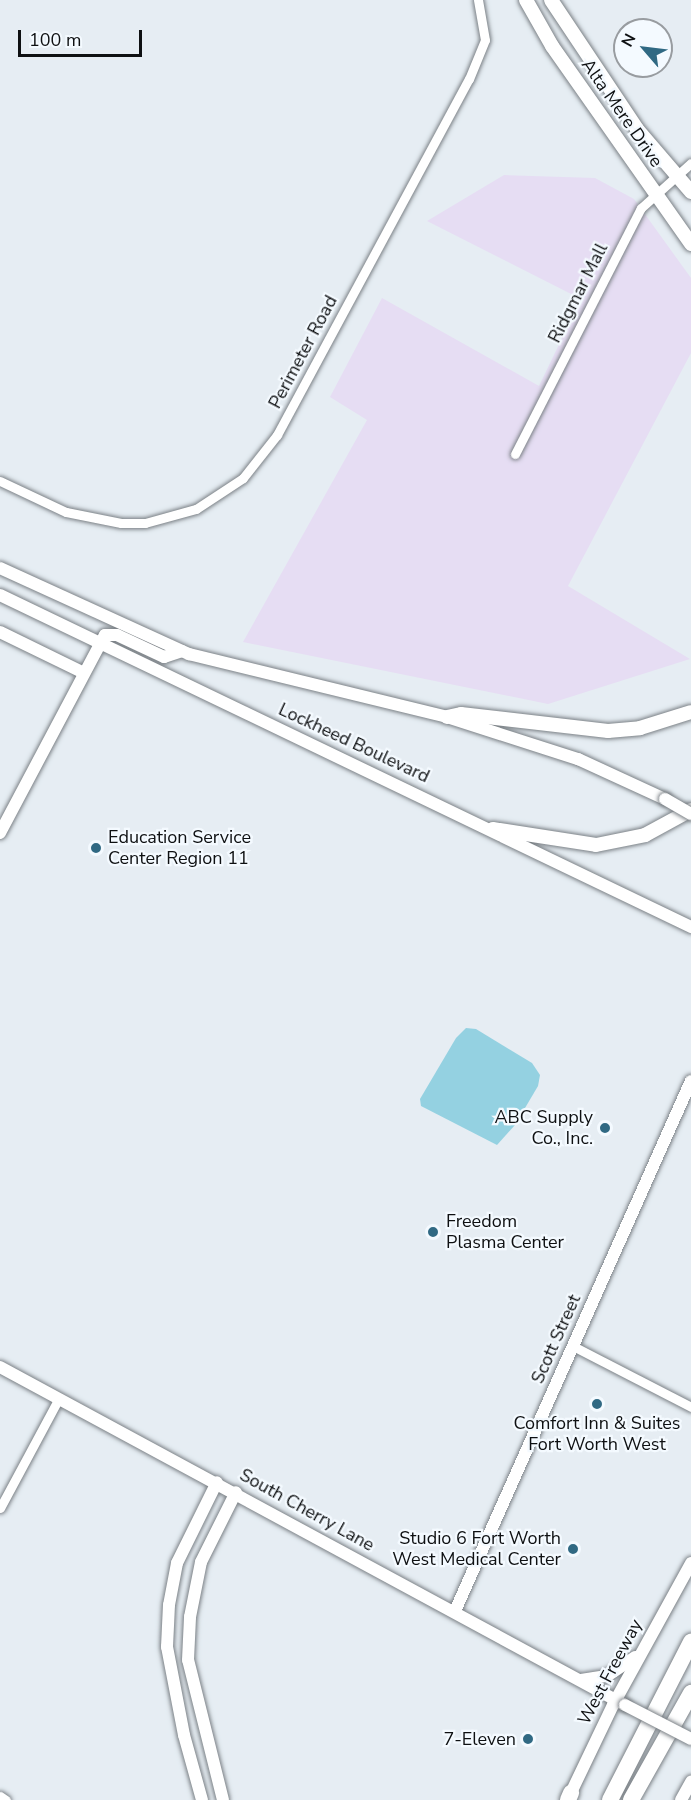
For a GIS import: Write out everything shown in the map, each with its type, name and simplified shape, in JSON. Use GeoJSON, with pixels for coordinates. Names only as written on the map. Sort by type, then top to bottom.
{"type":"FeatureCollection","features":[{"type":"Feature","properties":{"kind":"highway"},"geometry":{"type":"LineString","coordinates":[[610,1800],[688,1648],[691,1626]]}},
{"type":"Feature","properties":{"kind":"highway"},"geometry":{"type":"LineString","coordinates":[[631,1800],[691,1693]]}},
{"type":"Feature","properties":{"kind":"main road","name":"Alta Mere Drive"},"geometry":{"type":"LineString","coordinates":[[526,0],[552,46],[691,244]]}},
{"type":"Feature","properties":{"kind":"main road","name":"Alta Mere Drive"},"geometry":{"type":"LineString","coordinates":[[551,0],[613,97],[691,192]]}},
{"type":"Feature","properties":{"kind":"main road"},"geometry":{"type":"LineString","coordinates":[[447,717],[461,714],[608,731],[640,728],[691,712]]}},
{"type":"Feature","properties":{"kind":"main road"},"geometry":{"type":"LineString","coordinates":[[493,830],[596,846],[645,835],[691,812]]}},
{"type":"Feature","properties":{"kind":"street","name":"Perimeter Road"},"geometry":{"type":"LineString","coordinates":[[0,481],[66,512],[121,523],[145,523],[196,509],[243,478],[277,435],[469,79],[484,40],[478,0]]}},
{"type":"Feature","properties":{"kind":"street","name":"Ridgmar Mall"},"geometry":{"type":"LineString","coordinates":[[515,454],[641,208],[691,162]]}},
{"type":"Feature","properties":{"kind":"street","name":"Lockheed Boulevard"},"geometry":{"type":"LineString","coordinates":[[0,568],[183,651],[447,717],[578,759],[691,812]]}},
{"type":"Feature","properties":{"kind":"street","name":"Lockheed Boulevard"},"geometry":{"type":"LineString","coordinates":[[0,595],[691,927]]}},
{"type":"Feature","properties":{"kind":"street"},"geometry":{"type":"LineString","coordinates":[[70,704],[82,672],[99,641],[110,633],[164,657],[183,651]]}},
{"type":"Feature","properties":{"kind":"street"},"geometry":{"type":"LineString","coordinates":[[1,634],[82,672]]}},
{"type":"Feature","properties":{"kind":"street"},"geometry":{"type":"LineString","coordinates":[[0,833],[70,704],[99,658],[113,648]]}},
{"type":"Feature","properties":{"kind":"street","name":"Scott Street"},"geometry":{"type":"LineString","coordinates":[[454,1611],[691,1081]]}},
{"type":"Feature","properties":{"kind":"street"},"geometry":{"type":"LineString","coordinates":[[573,1346],[691,1407]]}},
{"type":"Feature","properties":{"kind":"street","name":"South Cherry Lane"},"geometry":{"type":"LineString","coordinates":[[0,1367],[236,1492],[691,1739]]}},
{"type":"Feature","properties":{"kind":"street"},"geometry":{"type":"LineString","coordinates":[[0,1508],[59,1398]]}},
{"type":"Feature","properties":{"kind":"street"},"geometry":{"type":"LineString","coordinates":[[202,1800],[184,1735],[167,1637],[177,1563],[217,1482]]}},
{"type":"Feature","properties":{"kind":"street"},"geometry":{"type":"LineString","coordinates":[[223,1800],[188,1660],[190,1617],[201,1562],[236,1492]]}},
{"type":"Feature","properties":{"kind":"street","name":"West Freeway"},"geometry":{"type":"LineString","coordinates":[[568,1798],[620,1702],[643,1650],[691,1563]]}},
{"type":"Feature","properties":{"kind":"street"},"geometry":{"type":"LineString","coordinates":[[580,1680],[607,1676],[643,1650]]}},
{"type":"Feature","properties":{"kind":"street"},"geometry":{"type":"LineString","coordinates":[[0,1797],[6,1800]]}},
{"type":"Feature","properties":{"kind":"shaded area"},"geometry":{"type":"Polygon","coordinates":[[[504,175],[595,178],[634,199],[691,278],[691,353],[568,586],[690,659],[548,704],[243,642],[367,420],[330,397],[382,298],[539,386],[581,299],[427,221],[504,175]]]}},
{"type":"Feature","properties":{"kind":"water"},"geometry":{"type":"Polygon","coordinates":[[[466,1028],[476,1029],[532,1063],[540,1075],[538,1086],[515,1125],[497,1145],[421,1106],[420,1099],[456,1038],[466,1028]]]}},
{"type":"Feature","properties":{"kind":"place","name":"Education Service Center Region 11"},"geometry":{"type":"Point","coordinates":[96,848]}},
{"type":"Feature","properties":{"kind":"place","name":"ABC Supply Co., Inc."},"geometry":{"type":"Point","coordinates":[605,1128]}},
{"type":"Feature","properties":{"kind":"place","name":"Freedom Plasma Center"},"geometry":{"type":"Point","coordinates":[433,1232]}},
{"type":"Feature","properties":{"kind":"place","name":"Comfort Inn & Suites Fort Worth West"},"geometry":{"type":"Point","coordinates":[597,1404]}},
{"type":"Feature","properties":{"kind":"place","name":"Studio 6 Fort Worth West Medical Center"},"geometry":{"type":"Point","coordinates":[573,1549]}},
{"type":"Feature","properties":{"kind":"place","name":"7-Eleven"},"geometry":{"type":"Point","coordinates":[528,1739]}}]}
